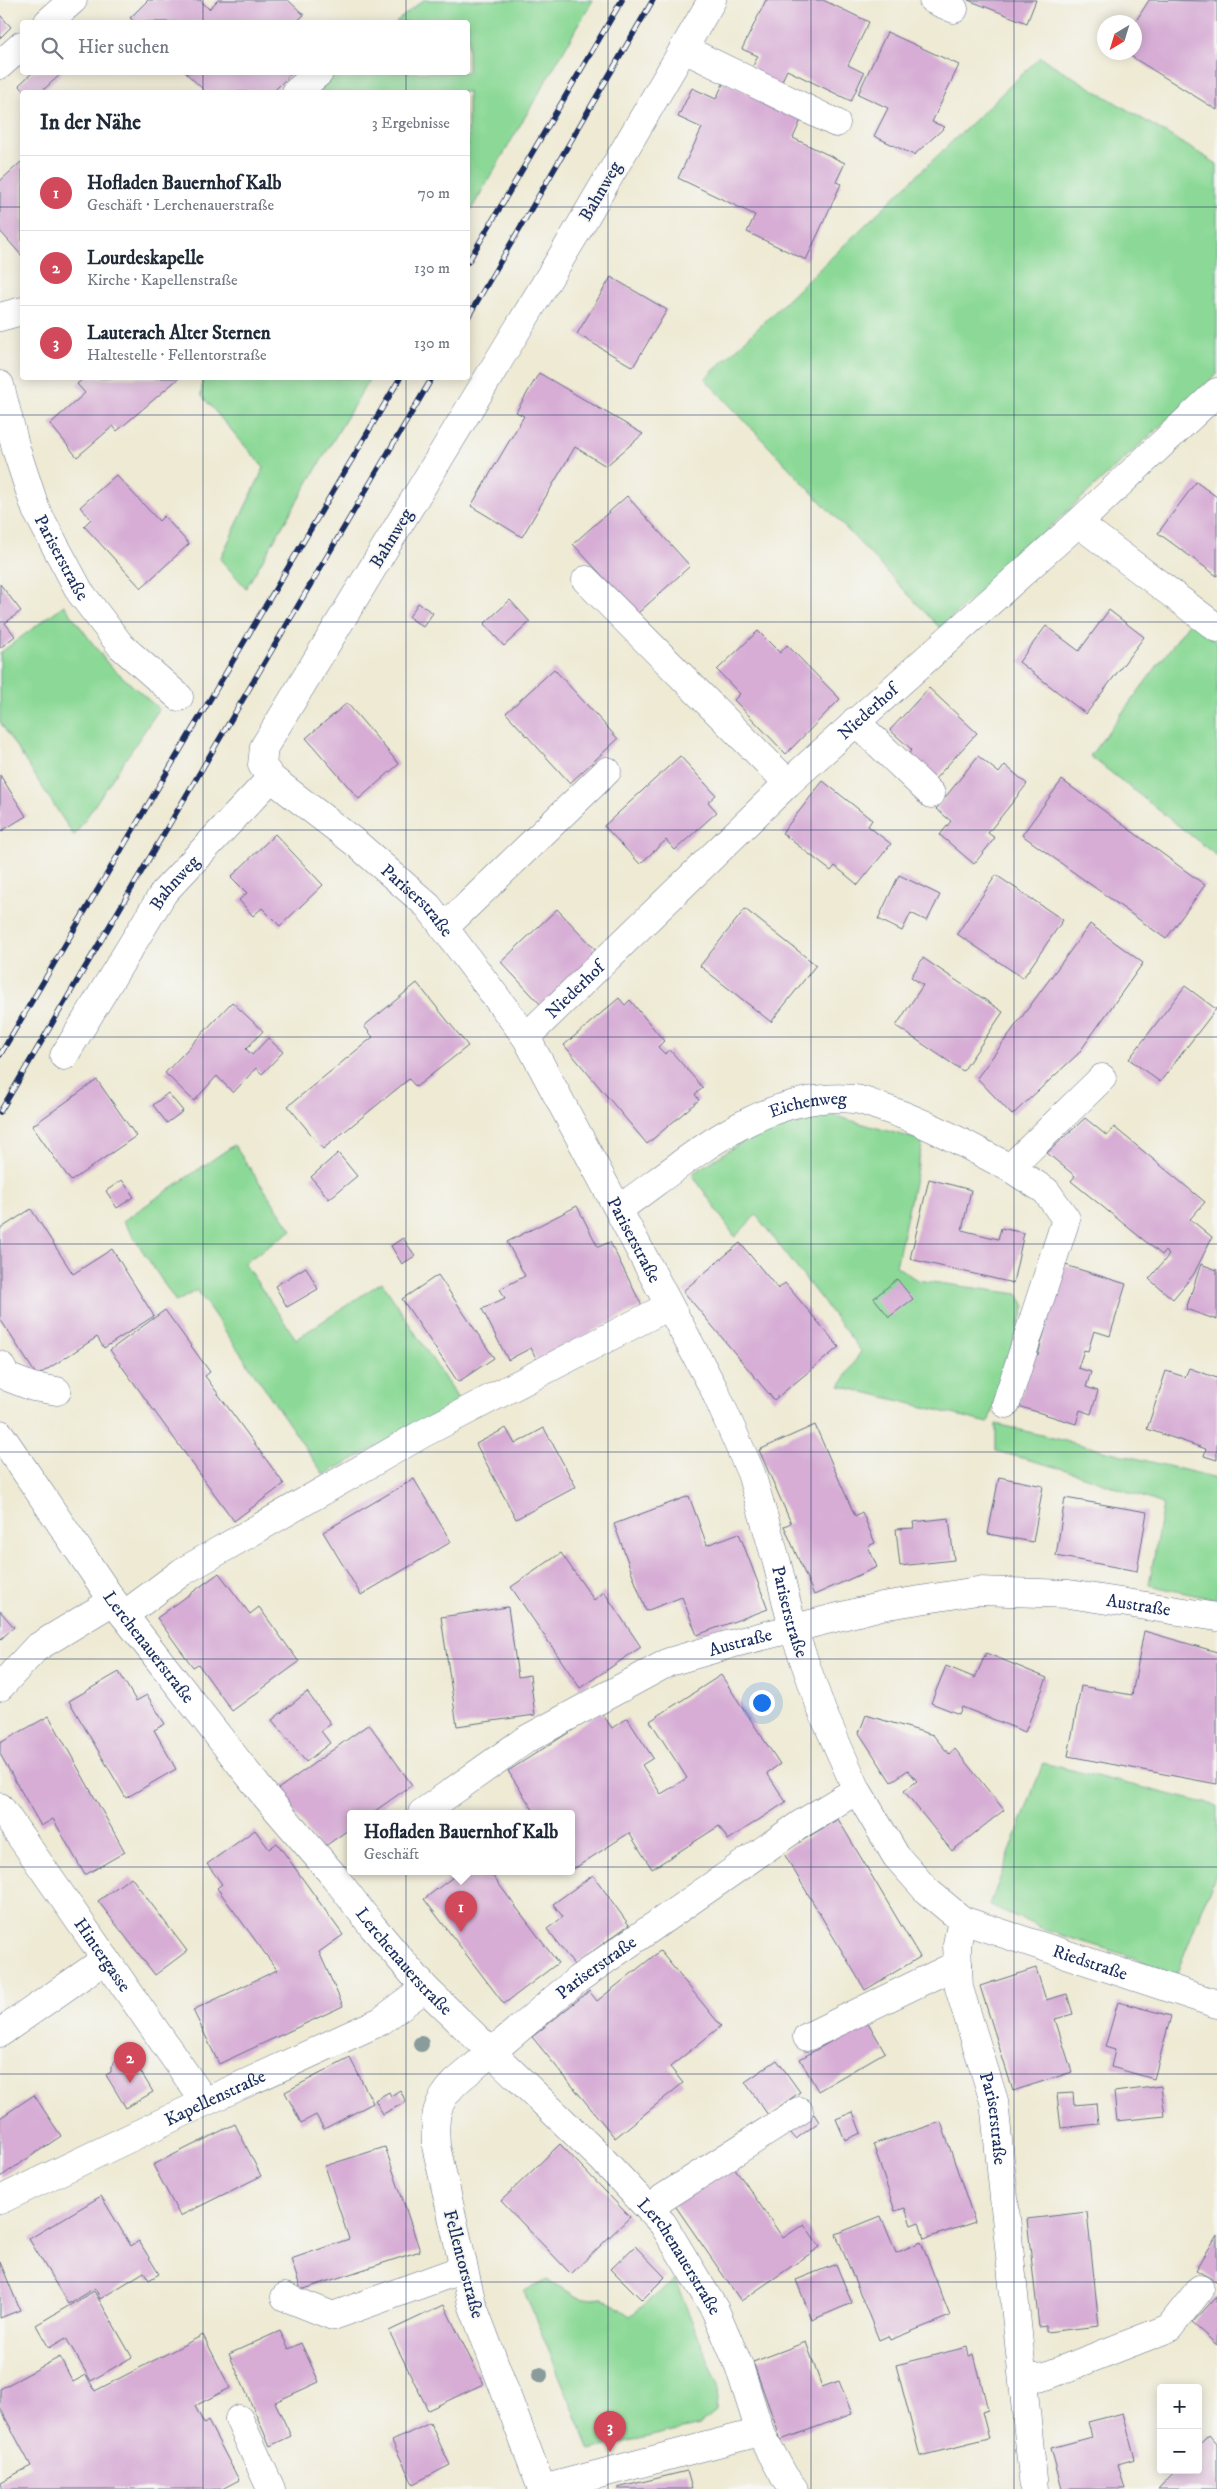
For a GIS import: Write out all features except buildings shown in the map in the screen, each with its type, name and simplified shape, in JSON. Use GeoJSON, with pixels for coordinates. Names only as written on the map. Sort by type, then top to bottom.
{"type":"FeatureCollection","features":[{"type":"Feature","properties":{"kind":"street"},"geometry":{"type":"LineString","coordinates":[[50,20],[73,0]]}},
{"type":"Feature","properties":{"kind":"street","name":"Bahnweg"},"geometry":{"type":"LineString","coordinates":[[64,1056],[164,892],[271,778],[262,765],[264,747],[576,233],[712,0]]}},
{"type":"Feature","properties":{"kind":"street"},"geometry":{"type":"LineString","coordinates":[[0,65],[20,47]]}},
{"type":"Feature","properties":{"kind":"street"},"geometry":{"type":"LineString","coordinates":[[684,49],[836,123]]}},
{"type":"Feature","properties":{"kind":"street"},"geometry":{"type":"LineString","coordinates":[[298,90],[317,75]]}},
{"type":"Feature","properties":{"kind":"street"},"geometry":{"type":"LineString","coordinates":[[0,318],[20,312]]}},
{"type":"Feature","properties":{"kind":"street","name":"Pariserstraße"},"geometry":{"type":"LineString","coordinates":[[0,385],[16,449],[36,510],[80,592],[121,646],[179,697]]}},
{"type":"Feature","properties":{"kind":"street","name":"Niederhof"},"geometry":{"type":"LineString","coordinates":[[526,1037],[788,783],[1078,523],[1217,392]]}},
{"type":"Feature","properties":{"kind":"street"},"geometry":{"type":"LineString","coordinates":[[1078,523],[1217,628]]}},
{"type":"Feature","properties":{"kind":"street"},"geometry":{"type":"LineString","coordinates":[[586,580],[788,783]]}},
{"type":"Feature","properties":{"kind":"street"},"geometry":{"type":"LineString","coordinates":[[855,721],[931,794]]}},
{"type":"Feature","properties":{"kind":"street"},"geometry":{"type":"LineString","coordinates":[[444,928],[607,771]]}},
{"type":"Feature","properties":{"kind":"street","name":"Pariserstraße"},"geometry":{"type":"LineString","coordinates":[[271,778],[357,844],[428,906],[526,1037],[714,1390],[751,1473],[777,1563],[793,1630],[822,1711],[857,1790],[896,1856],[927,1891],[962,1920],[957,1944],[959,1988],[994,2101],[1034,2489]]}},
{"type":"Feature","properties":{"kind":"street"},"geometry":{"type":"LineString","coordinates":[[1010,1168],[1102,1078]]}},
{"type":"Feature","properties":{"kind":"street","name":"Eichenweg"},"geometry":{"type":"LineString","coordinates":[[619,1209],[757,1115],[806,1100],[855,1099],[900,1113],[1010,1168],[1046,1191],[1066,1219],[1006,1404]]}},
{"type":"Feature","properties":{"kind":"street"},"geometry":{"type":"LineString","coordinates":[[0,1687],[36,1648],[119,1608],[422,1434],[669,1306]]}},
{"type":"Feature","properties":{"kind":"street"},"geometry":{"type":"LineString","coordinates":[[0,1365],[7,1377],[33,1387],[57,1391]]}},
{"type":"Feature","properties":{"kind":"street","name":"Lerchenauerstraße"},"geometry":{"type":"LineString","coordinates":[[0,1434],[119,1608],[262,1792],[342,1870],[373,1927],[425,1988],[602,2158],[667,2231],[715,2310],[739,2366],[760,2432],[784,2476],[794,2489]]}},
{"type":"Feature","properties":{"kind":"street","name":"Austraße"},"geometry":{"type":"LineString","coordinates":[[426,1810],[525,1740],[669,1662],[730,1644],[793,1630],[882,1606],[976,1591],[1069,1594],[1217,1616]]}},
{"type":"Feature","properties":{"kind":"street","name":"Pariserstraße"},"geometry":{"type":"LineString","coordinates":[[492,2053],[578,1979],[801,1824],[857,1790]]}},
{"type":"Feature","properties":{"kind":"street","name":"Hintergasse"},"geometry":{"type":"LineString","coordinates":[[0,1807],[205,2102]]}},
{"type":"Feature","properties":{"kind":"street","name":"Riedstraße"},"geometry":{"type":"LineString","coordinates":[[962,1920],[1217,2004]]}},
{"type":"Feature","properties":{"kind":"street"},"geometry":{"type":"LineString","coordinates":[[0,2034],[106,1959]]}},
{"type":"Feature","properties":{"kind":"street"},"geometry":{"type":"LineString","coordinates":[[807,2037],[958,1964]]}},
{"type":"Feature","properties":{"kind":"street","name":"Kapellenstraße"},"geometry":{"type":"LineString","coordinates":[[0,2200],[205,2102],[381,2021],[425,1988]]}},
{"type":"Feature","properties":{"kind":"street","name":"Fellentorstraße"},"geometry":{"type":"LineString","coordinates":[[492,2053],[444,2094],[437,2110],[434,2124],[436,2146],[472,2304],[542,2489],[760,2432]]}},
{"type":"Feature","properties":{"kind":"street"},"geometry":{"type":"LineString","coordinates":[[650,2210],[663,2198],[799,2112]]}},
{"type":"Feature","properties":{"kind":"street"},"geometry":{"type":"LineString","coordinates":[[285,2297],[333,2316],[463,2269]]}},
{"type":"Feature","properties":{"kind":"street"},"geometry":{"type":"LineString","coordinates":[[1023,2378],[1046,2376],[1169,2328],[1200,2289]]}},
{"type":"Feature","properties":{"kind":"street"},"geometry":{"type":"LineString","coordinates":[[239,2419],[271,2489]]}},
{"type":"Feature","properties":{"kind":"green space"},"geometry":{"type":"Polygon","coordinates":[[[423,0],[593,0],[470,212],[470,90],[316,90],[335,75],[470,75],[470,20],[398,20],[423,0]]]}},
{"type":"Feature","properties":{"kind":"green space"},"geometry":{"type":"Polygon","coordinates":[[[1040,57],[1217,164],[1217,374],[940,628],[705,379],[1040,57]]]}},
{"type":"Feature","properties":{"kind":"green space"},"geometry":{"type":"Polygon","coordinates":[[[203,380],[369,380],[246,588],[220,559],[264,468],[201,395],[203,380]]]}},
{"type":"Feature","properties":{"kind":"green space"},"geometry":{"type":"Polygon","coordinates":[[[64,605],[108,664],[159,709],[74,836],[0,722],[0,653],[64,605]]]}},
{"type":"Feature","properties":{"kind":"green space"},"geometry":{"type":"Polygon","coordinates":[[[1190,622],[1217,643],[1217,856],[1090,756],[1190,622]]]}},
{"type":"Feature","properties":{"kind":"green space"},"geometry":{"type":"Polygon","coordinates":[[[792,1114],[832,1115],[923,1141],[896,1266],[917,1280],[1018,1294],[1025,1306],[988,1423],[840,1386],[861,1351],[756,1215],[735,1237],[692,1174],[751,1136],[792,1114]]]}},
{"type":"Feature","properties":{"kind":"green space"},"geometry":{"type":"Polygon","coordinates":[[[234,1145],[292,1230],[244,1263],[296,1339],[382,1282],[460,1402],[324,1475],[197,1290],[176,1302],[123,1221],[234,1145]]]}},
{"type":"Feature","properties":{"kind":"green space"},"geometry":{"type":"Polygon","coordinates":[[[996,1424],[1217,1478],[1217,1600],[1149,1585],[1163,1504],[1063,1469],[996,1451],[996,1424]]]}},
{"type":"Feature","properties":{"kind":"green space"},"geometry":{"type":"Polygon","coordinates":[[[1043,1763],[1217,1806],[1217,1871],[1176,1975],[1129,1956],[1048,1931],[990,1905],[1043,1763]]]}},
{"type":"Feature","properties":{"kind":"green space"},"geometry":{"type":"Polygon","coordinates":[[[547,2280],[582,2299],[603,2297],[630,2316],[675,2280],[718,2384],[716,2412],[700,2425],[590,2450],[524,2291],[547,2280]]]}},
{"type":"Feature","properties":{"kind":"railway"},"geometry":{"type":"LineString","coordinates":[[470,259],[622,0]]}},
{"type":"Feature","properties":{"kind":"railway"},"geometry":{"type":"LineString","coordinates":[[470,314],[653,0]]}},
{"type":"Feature","properties":{"kind":"railway"},"geometry":{"type":"LineString","coordinates":[[0,1055],[399,380]]}},
{"type":"Feature","properties":{"kind":"railway"},"geometry":{"type":"LineString","coordinates":[[0,1112],[431,380]]}},
{"type":"Feature","properties":{"kind":"place","name":"Hofladen Bauernhof Kalb"},"geometry":{"type":"Point","coordinates":[461,1932]}},
{"type":"Feature","properties":{"kind":"place","name":"Lourdeskapelle"},"geometry":{"type":"Point","coordinates":[130,2083]}},
{"type":"Feature","properties":{"kind":"place","name":"Lauterach Alter Sternen"},"geometry":{"type":"Point","coordinates":[610,2452]}}]}
